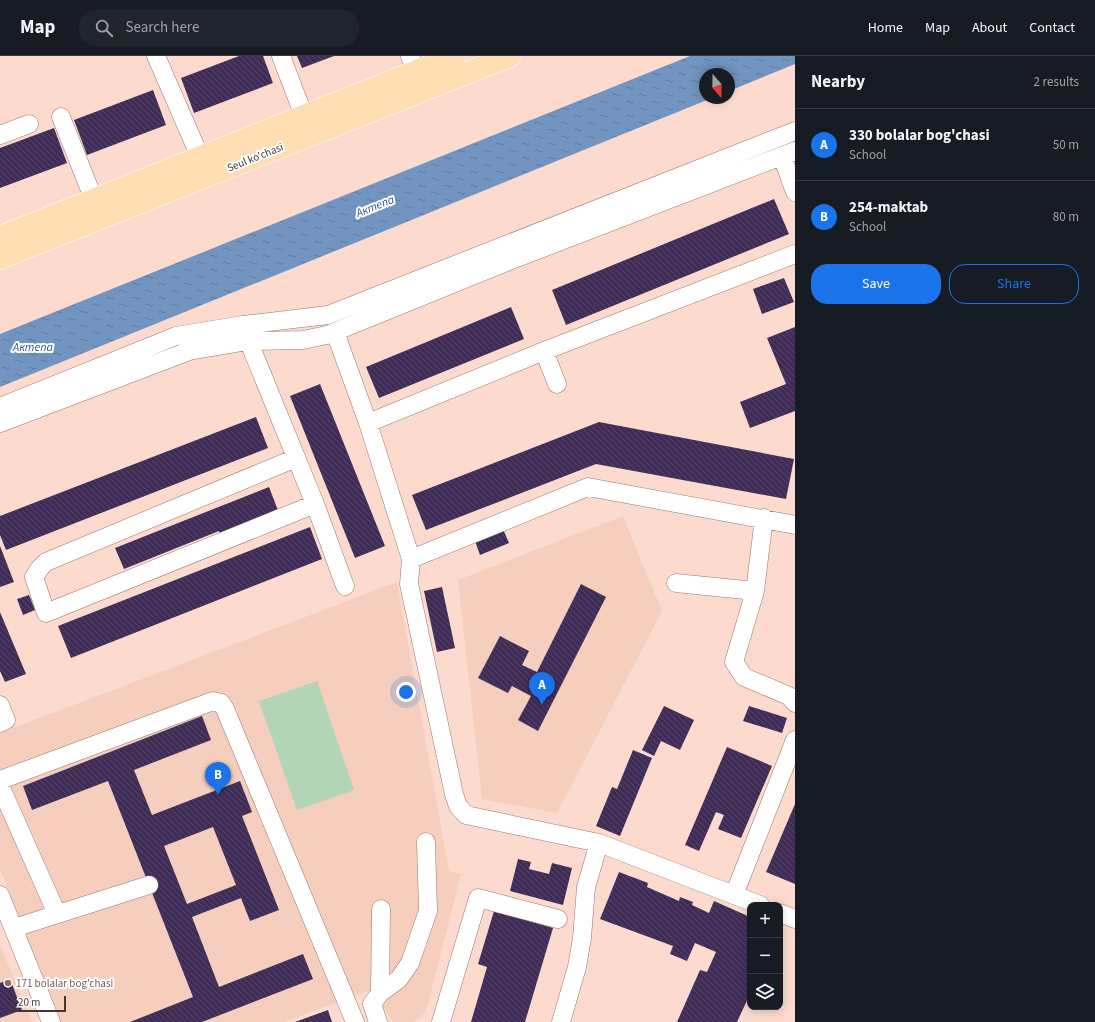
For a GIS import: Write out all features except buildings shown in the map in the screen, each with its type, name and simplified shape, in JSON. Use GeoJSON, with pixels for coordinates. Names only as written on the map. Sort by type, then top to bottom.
{"type":"FeatureCollection","features":[{"type":"Feature","properties":{"kind":"main road"},"geometry":{"type":"LineString","coordinates":[[417,73],[455,56]]}},
{"type":"Feature","properties":{"kind":"main road","name":"Seul ko'chasi"},"geometry":{"type":"LineString","coordinates":[[0,237],[304,116],[417,73],[510,56]]}},
{"type":"Feature","properties":{"kind":"main road","name":"Seul ko'chasi"},"geometry":{"type":"LineString","coordinates":[[0,258],[417,73]]}},
{"type":"Feature","properties":{"kind":"street"},"geometry":{"type":"LineString","coordinates":[[156,56],[200,157]]}},
{"type":"Feature","properties":{"kind":"street"},"geometry":{"type":"LineString","coordinates":[[281,56],[304,116]]}},
{"type":"Feature","properties":{"kind":"street"},"geometry":{"type":"LineString","coordinates":[[61,118],[94,200]]}},
{"type":"Feature","properties":{"kind":"street"},"geometry":{"type":"LineString","coordinates":[[0,135],[29,124]]}},
{"type":"Feature","properties":{"kind":"street"},"geometry":{"type":"LineString","coordinates":[[0,423],[189,351],[245,333],[328,315],[795,131]]}},
{"type":"Feature","properties":{"kind":"street"},"geometry":{"type":"LineString","coordinates":[[0,407],[176,336],[245,333],[312,339],[334,332],[509,261],[788,153],[795,192]]}},
{"type":"Feature","properties":{"kind":"street"},"geometry":{"type":"LineString","coordinates":[[368,423],[544,351],[795,254]]}},
{"type":"Feature","properties":{"kind":"street"},"geometry":{"type":"LineString","coordinates":[[334,332],[368,423],[411,559],[409,584],[454,794],[458,806],[466,815],[599,843],[752,902]]}},
{"type":"Feature","properties":{"kind":"street"},"geometry":{"type":"LineString","coordinates":[[245,333],[315,504],[345,586]]}},
{"type":"Feature","properties":{"kind":"street"},"geometry":{"type":"LineString","coordinates":[[544,351],[557,384]]}},
{"type":"Feature","properties":{"kind":"street"},"geometry":{"type":"LineString","coordinates":[[296,458],[46,562],[34,577],[46,614],[315,504]]}},
{"type":"Feature","properties":{"kind":"street"},"geometry":{"type":"LineString","coordinates":[[411,559],[588,487],[764,518],[795,525]]}},
{"type":"Feature","properties":{"kind":"street"},"geometry":{"type":"LineString","coordinates":[[764,518],[756,591],[734,662],[744,677],[789,696],[795,703]]}},
{"type":"Feature","properties":{"kind":"street"},"geometry":{"type":"LineString","coordinates":[[676,583],[756,591]]}},
{"type":"Feature","properties":{"kind":"street"},"geometry":{"type":"LineString","coordinates":[[57,914],[1,788],[3,779],[213,701],[221,703],[226,709],[355,1022]]}},
{"type":"Feature","properties":{"kind":"street"},"geometry":{"type":"LineString","coordinates":[[0,705],[6,720],[0,723]]}},
{"type":"Feature","properties":{"kind":"street"},"geometry":{"type":"LineString","coordinates":[[734,895],[795,740]]}},
{"type":"Feature","properties":{"kind":"street"},"geometry":{"type":"LineString","coordinates":[[378,1022],[372,1004],[380,993],[399,979],[410,963],[428,911],[426,842]]}},
{"type":"Feature","properties":{"kind":"street"},"geometry":{"type":"LineString","coordinates":[[561,1022],[577,967],[582,938],[586,887],[599,843]]}},
{"type":"Feature","properties":{"kind":"street"},"geometry":{"type":"LineString","coordinates":[[14,928],[149,885]]}},
{"type":"Feature","properties":{"kind":"street"},"geometry":{"type":"LineString","coordinates":[[0,895],[51,1022]]}},
{"type":"Feature","properties":{"kind":"street"},"geometry":{"type":"LineString","coordinates":[[441,1022],[478,898],[558,919]]}},
{"type":"Feature","properties":{"kind":"street"},"geometry":{"type":"LineString","coordinates":[[380,993],[381,909]]}},
{"type":"Feature","properties":{"kind":"street"},"geometry":{"type":"LineString","coordinates":[[783,914],[795,919]]}},
{"type":"Feature","properties":{"kind":"shaded area"},"geometry":{"type":"Polygon","coordinates":[[[623,516],[662,611],[557,813],[482,799],[458,580],[623,516]]]}},
{"type":"Feature","properties":{"kind":"shaded area"},"geometry":{"type":"Polygon","coordinates":[[[397,582],[449,871],[461,874],[426,1012],[414,1022],[393,1022],[371,990],[284,1022],[61,1022],[0,869],[0,733],[397,582]]]}},
{"type":"Feature","properties":{"kind":"shaded area","name":"171 bolalar bog'chasi"},"geometry":{"type":"Polygon","coordinates":[[[0,945],[32,1022],[0,1022],[0,945]]]}},
{"type":"Feature","properties":{"kind":"green space"},"geometry":{"type":"Polygon","coordinates":[[[317,681],[354,790],[297,810],[259,701],[317,681]]]}},
{"type":"Feature","properties":{"kind":"water","name":"Актепа"},"geometry":{"type":"Polygon","coordinates":[[[690,56],[795,56],[795,64],[735,89],[735,68],[699,68],[699,103],[0,387],[0,334],[690,56]]]}},
{"type":"Feature","properties":{"kind":"place","name":"330 bolalar bog'chasi"},"geometry":{"type":"Point","coordinates":[542,705]}},
{"type":"Feature","properties":{"kind":"place","name":"254-maktab"},"geometry":{"type":"Point","coordinates":[218,795]}},
{"type":"Feature","properties":{"kind":"place","name":"171 bolalar bog'chasi"},"geometry":{"type":"Point","coordinates":[8,983]}}]}
